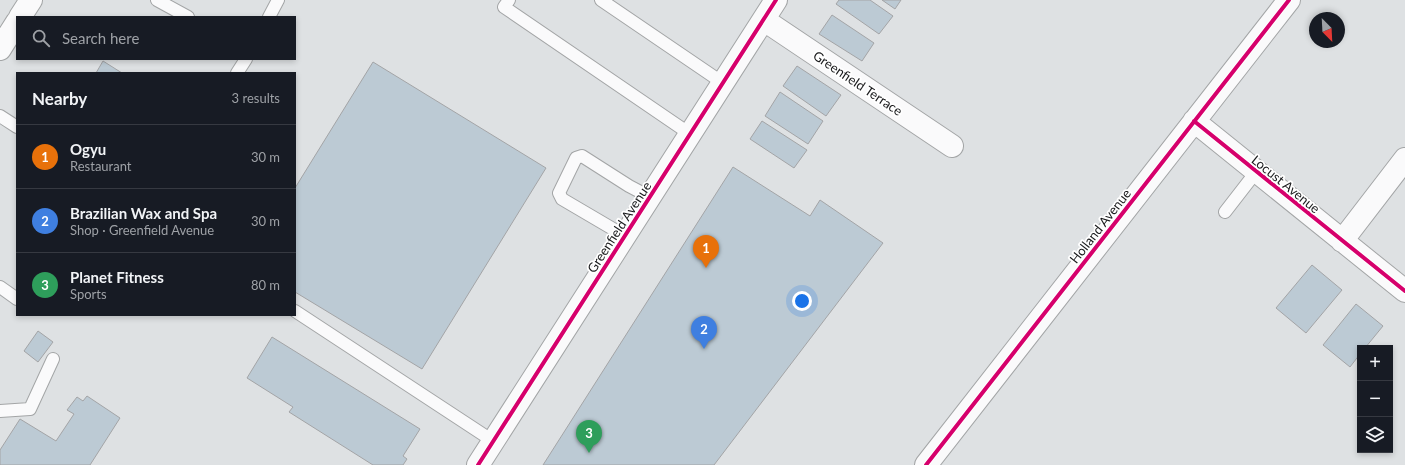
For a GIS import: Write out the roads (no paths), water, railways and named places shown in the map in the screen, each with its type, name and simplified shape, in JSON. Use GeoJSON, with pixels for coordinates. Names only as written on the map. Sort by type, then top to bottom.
{"type":"FeatureCollection","features":[{"type":"Feature","properties":{"kind":"street"},"geometry":{"type":"LineString","coordinates":[[21,16],[31,0]]}},
{"type":"Feature","properties":{"kind":"street","name":"Greenfield Avenue"},"geometry":{"type":"LineString","coordinates":[[478,465],[776,0]]}},
{"type":"Feature","properties":{"kind":"street","name":"Holland Avenue"},"geometry":{"type":"LineString","coordinates":[[926,465],[1289,0]]}},
{"type":"Feature","properties":{"kind":"street","name":"Greenfield Terrace"},"geometry":{"type":"LineString","coordinates":[[764,20],[952,146]]}},
{"type":"Feature","properties":{"kind":"street"},"geometry":{"type":"LineString","coordinates":[[0,49],[16,24]]}},
{"type":"Feature","properties":{"kind":"street","name":"Locust Avenue"},"geometry":{"type":"LineString","coordinates":[[1194,121],[1405,291]]}},
{"type":"Feature","properties":{"kind":"street"},"geometry":{"type":"LineString","coordinates":[[1342,241],[1405,159]]}},
{"type":"Feature","properties":{"kind":"lane"},"geometry":{"type":"LineString","coordinates":[[157,0],[186,16]]}},
{"type":"Feature","properties":{"kind":"lane"},"geometry":{"type":"LineString","coordinates":[[270,16],[278,0]]}},
{"type":"Feature","properties":{"kind":"lane"},"geometry":{"type":"LineString","coordinates":[[509,0],[504,7],[690,134]]}},
{"type":"Feature","properties":{"kind":"lane"},"geometry":{"type":"LineString","coordinates":[[600,0],[723,84]]}},
{"type":"Feature","properties":{"kind":"lane"},"geometry":{"type":"LineString","coordinates":[[238,72],[245,60]]}},
{"type":"Feature","properties":{"kind":"lane"},"geometry":{"type":"LineString","coordinates":[[0,116],[16,126]]}},
{"type":"Feature","properties":{"kind":"lane"},"geometry":{"type":"LineString","coordinates":[[625,236],[562,199],[559,193],[576,158],[582,156],[629,186],[650,197]]}},
{"type":"Feature","properties":{"kind":"lane"},"geometry":{"type":"LineString","coordinates":[[1225,212],[1256,172]]}},
{"type":"Feature","properties":{"kind":"lane"},"geometry":{"type":"LineString","coordinates":[[0,287],[16,298]]}},
{"type":"Feature","properties":{"kind":"lane"},"geometry":{"type":"LineString","coordinates":[[296,312],[494,441]]}},
{"type":"Feature","properties":{"kind":"lane"},"geometry":{"type":"LineString","coordinates":[[0,411],[30,409],[53,359]]}},
{"type":"Feature","properties":{"kind":"place","name":"Ogyu"},"geometry":{"type":"Point","coordinates":[706,268]}},
{"type":"Feature","properties":{"kind":"place","name":"Brazilian Wax and Spa"},"geometry":{"type":"Point","coordinates":[704,349]}},
{"type":"Feature","properties":{"kind":"place","name":"Planet Fitness"},"geometry":{"type":"Point","coordinates":[589,453]}}]}
